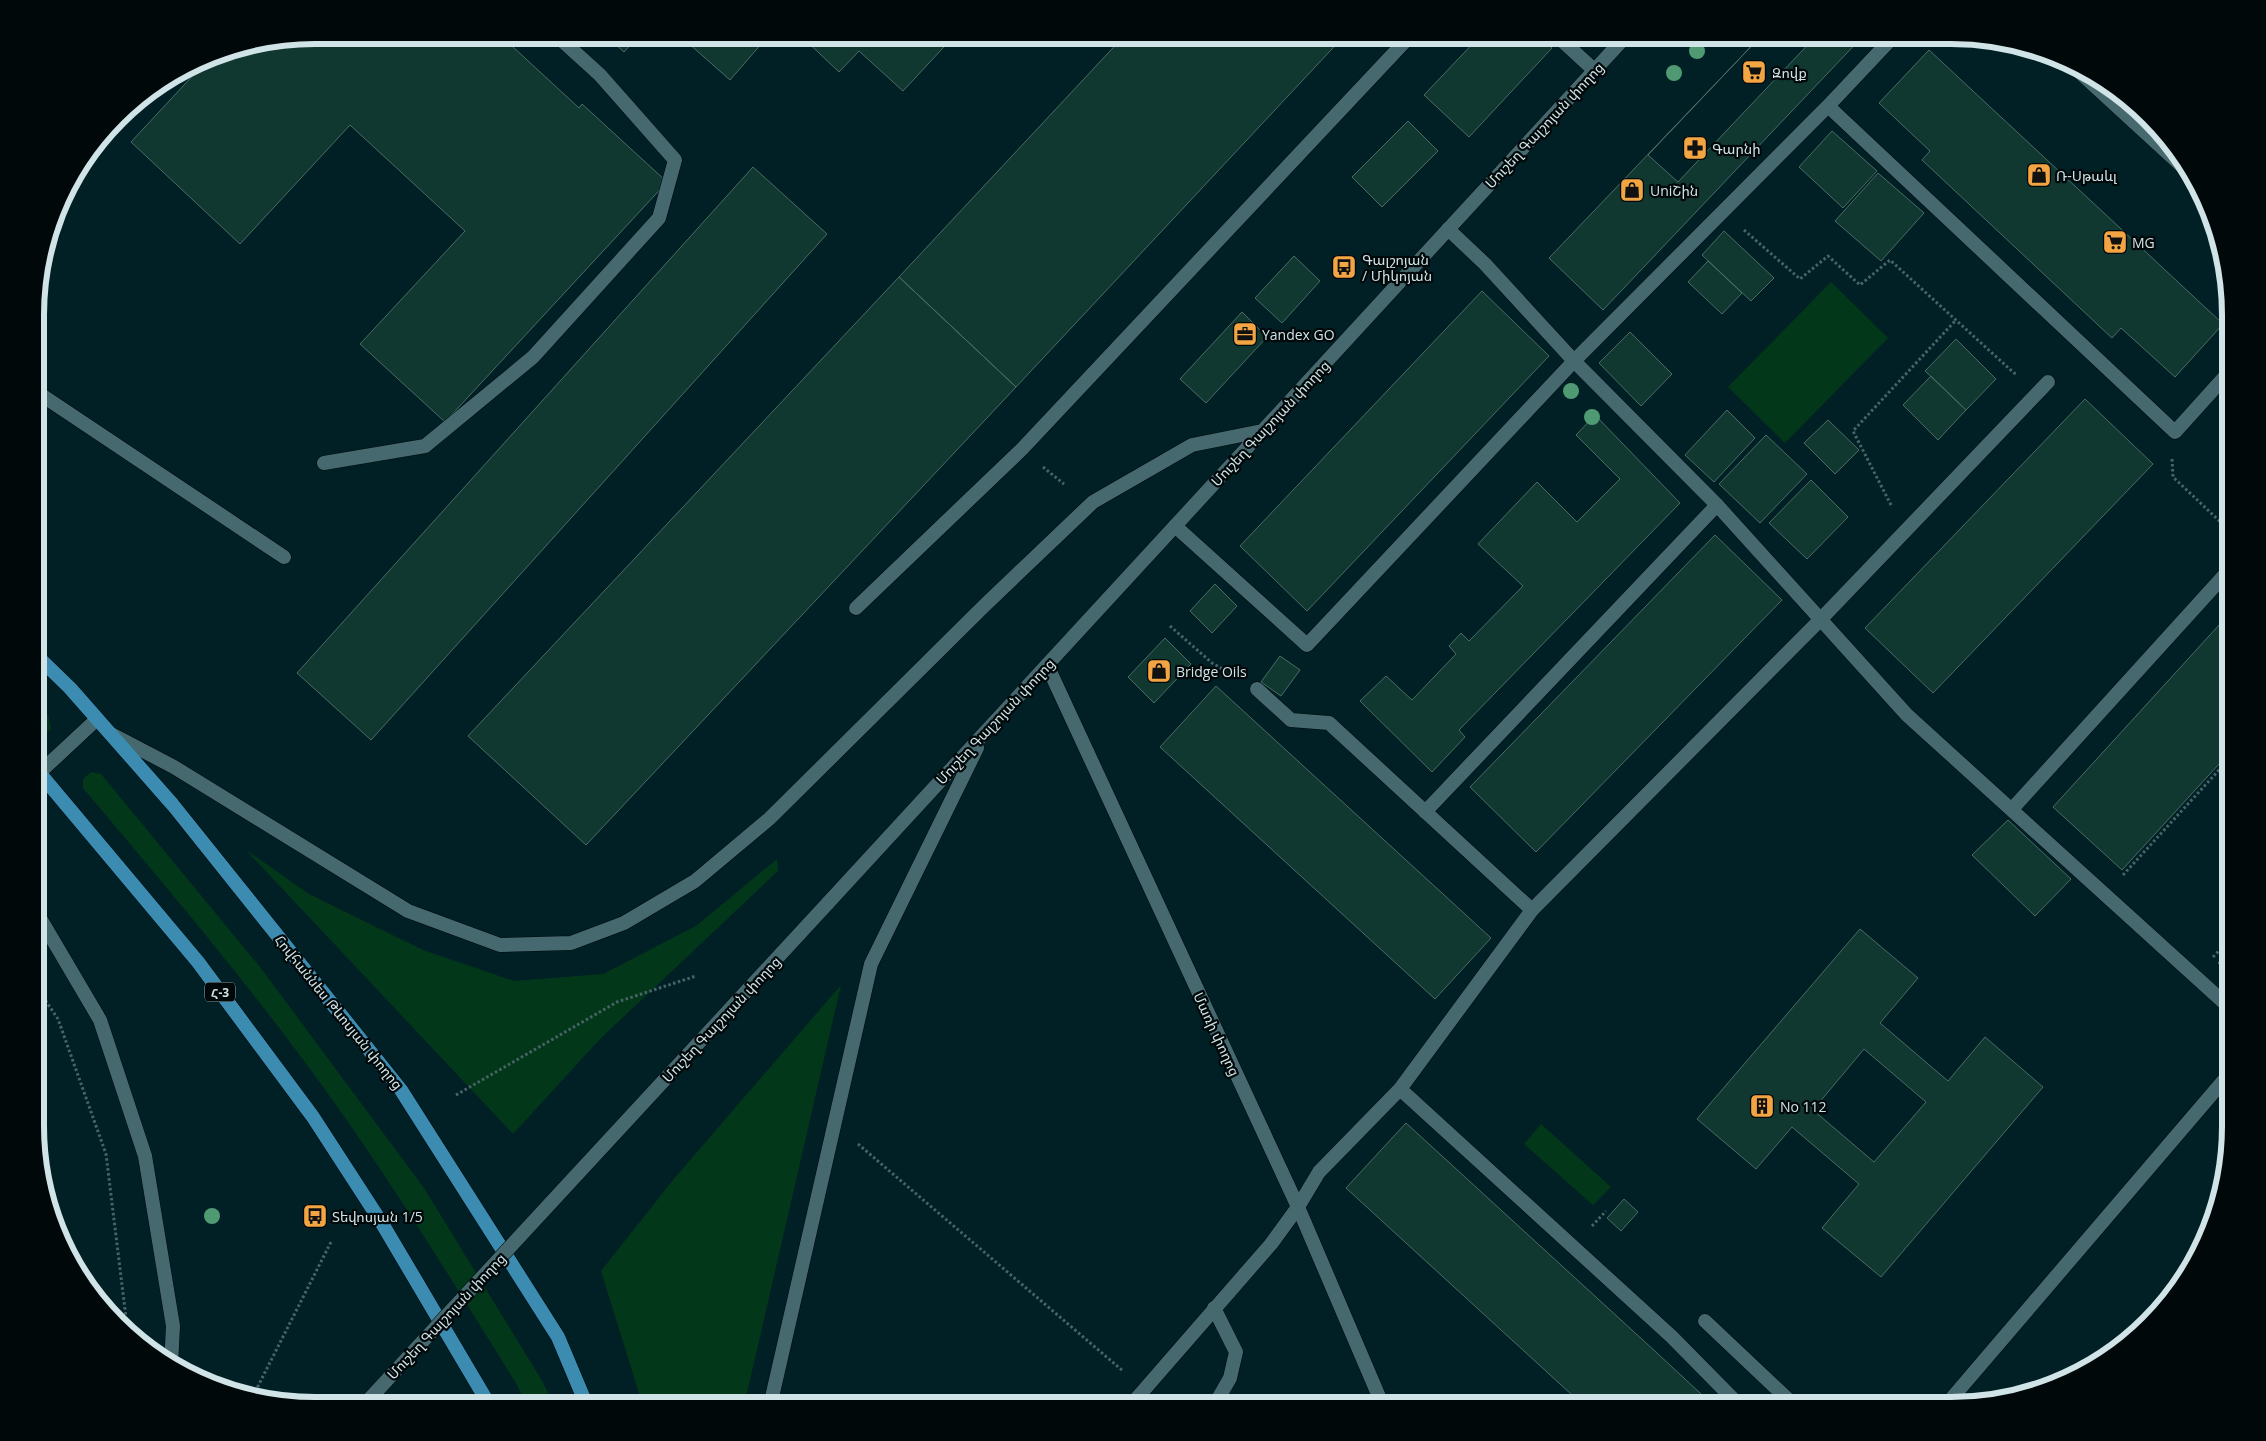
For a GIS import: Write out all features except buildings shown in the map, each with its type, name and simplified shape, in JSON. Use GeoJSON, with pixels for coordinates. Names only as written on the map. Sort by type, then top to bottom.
{"type":"FeatureCollection","features":[{"type":"Feature","properties":{"kind":"main road"},"geometry":{"type":"LineString","coordinates":[[324,463],[425,446],[533,357],[658,218],[675,160],[600,75],[566,44]]}},
{"type":"Feature","properties":{"kind":"main road"},"geometry":{"type":"LineString","coordinates":[[856,608],[1022,449],[1403,44]]}},
{"type":"Feature","properties":{"kind":"main road"},"geometry":{"type":"LineString","coordinates":[[1566,44],[1594,70]]}},
{"type":"Feature","properties":{"kind":"main road","name":"Մուշեղ Գալշոյան փողոց"},"geometry":{"type":"LineString","coordinates":[[371,1397],[1619,44]]}},
{"type":"Feature","properties":{"kind":"main road"},"geometry":{"type":"LineString","coordinates":[[1175,526],[1307,645],[1574,361],[1828,106],[1887,44]]}},
{"type":"Feature","properties":{"kind":"main road"},"geometry":{"type":"LineString","coordinates":[[2091,82],[2170,155]]}},
{"type":"Feature","properties":{"kind":"main road"},"geometry":{"type":"LineString","coordinates":[[1828,106],[2175,432],[2222,380]]}},
{"type":"Feature","properties":{"kind":"main road"},"geometry":{"type":"LineString","coordinates":[[1448,229],[1485,264],[1574,361],[1718,506],[1907,715],[2013,808],[2222,1001]]}},
{"type":"Feature","properties":{"kind":"main road"},"geometry":{"type":"LineString","coordinates":[[1138,1397],[1271,1244],[1298,1207],[1320,1172],[1400,1089],[1532,910],[1821,619],[2048,382]]}},
{"type":"Feature","properties":{"kind":"main road"},"geometry":{"type":"LineString","coordinates":[[44,397],[284,557]]}},
{"type":"Feature","properties":{"kind":"main road"},"geometry":{"type":"LineString","coordinates":[[110,734],[174,767],[408,911],[500,945],[571,943],[624,923],[695,881],[761,825],[1093,502],[1192,445],[1262,431]]}},
{"type":"Feature","properties":{"kind":"main road"},"geometry":{"type":"LineString","coordinates":[[1425,812],[1718,506]]}},
{"type":"Feature","properties":{"kind":"main road"},"geometry":{"type":"LineString","coordinates":[[2013,808],[2222,578]]}},
{"type":"Feature","properties":{"kind":"main road","name":"Հովհաննես Թևոսյան փողոց"},"geometry":{"type":"LineString","coordinates":[[44,663],[70,688],[173,804],[401,1090],[558,1337],[583,1397]]}},
{"type":"Feature","properties":{"kind":"main road","name":"Մառի փողոց"},"geometry":{"type":"LineString","coordinates":[[1046,665],[1298,1207],[1379,1397]]}},
{"type":"Feature","properties":{"kind":"main road"},"geometry":{"type":"LineString","coordinates":[[1257,689],[1291,720],[1329,723],[1532,910]]}},
{"type":"Feature","properties":{"kind":"main road"},"geometry":{"type":"LineString","coordinates":[[44,767],[97,720]]}},
{"type":"Feature","properties":{"kind":"main road"},"geometry":{"type":"LineString","coordinates":[[772,1397],[871,964],[984,734]]}},
{"type":"Feature","properties":{"kind":"main road","name":"Հ-3"},"geometry":{"type":"LineString","coordinates":[[44,779],[198,962],[313,1117],[383,1225],[485,1397]]}},
{"type":"Feature","properties":{"kind":"main road"},"geometry":{"type":"LineString","coordinates":[[44,925],[100,1020],[145,1156],[173,1326],[171,1356]]}},
{"type":"Feature","properties":{"kind":"main road"},"geometry":{"type":"LineString","coordinates":[[1953,1397],[2222,1083]]}},
{"type":"Feature","properties":{"kind":"main road"},"geometry":{"type":"LineString","coordinates":[[1400,1089],[1672,1337],[1730,1397]]}},
{"type":"Feature","properties":{"kind":"main road"},"geometry":{"type":"LineString","coordinates":[[1214,1308],[1236,1352],[1230,1378],[1219,1397]]}},
{"type":"Feature","properties":{"kind":"main road"},"geometry":{"type":"LineString","coordinates":[[1705,1321],[1785,1397]]}},
{"type":"Feature","properties":{"kind":"path"},"geometry":{"type":"LineString","coordinates":[[1724,211],[1800,279],[1828,256],[1860,285],[1890,260],[2014,373],[2048,382]]}},
{"type":"Feature","properties":{"kind":"path"},"geometry":{"type":"LineString","coordinates":[[1905,532],[1853,431],[1956,320]]}},
{"type":"Feature","properties":{"kind":"path"},"geometry":{"type":"LineString","coordinates":[[2172,450],[2173,477],[2222,523]]}},
{"type":"Feature","properties":{"kind":"path"},"geometry":{"type":"LineString","coordinates":[[1170,626],[1212,662]]}},
{"type":"Feature","properties":{"kind":"path"},"geometry":{"type":"LineString","coordinates":[[2106,894],[2222,767]]}},
{"type":"Feature","properties":{"kind":"path"},"geometry":{"type":"LineString","coordinates":[[456,1095],[617,1002],[696,976]]}},
{"type":"Feature","properties":{"kind":"path"},"geometry":{"type":"LineString","coordinates":[[44,998],[58,1019],[106,1154],[126,1321]]}},
{"type":"Feature","properties":{"kind":"path"},"geometry":{"type":"LineString","coordinates":[[858,1144],[1145,1389]]}},
{"type":"Feature","properties":{"kind":"path"},"geometry":{"type":"LineString","coordinates":[[1595,1223],[1606,1211]]}},
{"type":"Feature","properties":{"kind":"path"},"geometry":{"type":"LineString","coordinates":[[256,1391],[332,1240]]}},
{"type":"Feature","properties":{"kind":"green space"},"geometry":{"type":"Polygon","coordinates":[[[1831,282],[1888,338],[1785,443],[1728,387],[1831,282]]]}},
{"type":"Feature","properties":{"kind":"green space"},"geometry":{"type":"Polygon","coordinates":[[[44,711],[48,715],[51,729],[45,733],[44,711]]]}},
{"type":"Feature","properties":{"kind":"green space"},"geometry":{"type":"Polygon","coordinates":[[[91,772],[101,774],[260,967],[424,1188],[550,1397],[523,1397],[516,1383],[426,1239],[331,1098],[241,979],[83,788],[83,779],[91,772]]]}},
{"type":"Feature","properties":{"kind":"green space"},"geometry":{"type":"Polygon","coordinates":[[[246,850],[309,894],[423,950],[514,981],[603,974],[696,926],[777,859],[778,871],[600,1039],[513,1134],[246,850]]]}},
{"type":"Feature","properties":{"kind":"green space"},"geometry":{"type":"Polygon","coordinates":[[[841,985],[746,1397],[640,1397],[601,1271],[673,1180],[841,985]]]}},
{"type":"Feature","properties":{"kind":"green space"},"geometry":{"type":"Polygon","coordinates":[[[1541,1124],[1611,1187],[1593,1205],[1524,1144],[1541,1124]]]}},
{"type":"Feature","properties":{"kind":"place","name":"Զովք"},"geometry":{"type":"Point","coordinates":[1754,72]}},
{"type":"Feature","properties":{"kind":"place","name":"Գարնի"},"geometry":{"type":"Point","coordinates":[1695,148]}},
{"type":"Feature","properties":{"kind":"place","name":"Ռ-Սթաևլ"},"geometry":{"type":"Point","coordinates":[2039,175]}},
{"type":"Feature","properties":{"kind":"place","name":"UniՇին"},"geometry":{"type":"Point","coordinates":[1632,190]}},
{"type":"Feature","properties":{"kind":"place","name":"MG"},"geometry":{"type":"Point","coordinates":[2115,242]}},
{"type":"Feature","properties":{"kind":"place","name":"Գալշոյան / Միկոյան"},"geometry":{"type":"Point","coordinates":[1344,267]}},
{"type":"Feature","properties":{"kind":"place","name":"Yandex GO"},"geometry":{"type":"Point","coordinates":[1245,334]}},
{"type":"Feature","properties":{"kind":"place","name":"Bridge Oils"},"geometry":{"type":"Point","coordinates":[1159,671]}},
{"type":"Feature","properties":{"kind":"place","name":"No 112"},"geometry":{"type":"Point","coordinates":[1762,1106]}},
{"type":"Feature","properties":{"kind":"place","name":"Տեվոսյան 1/5"},"geometry":{"type":"Point","coordinates":[315,1216]}}]}
